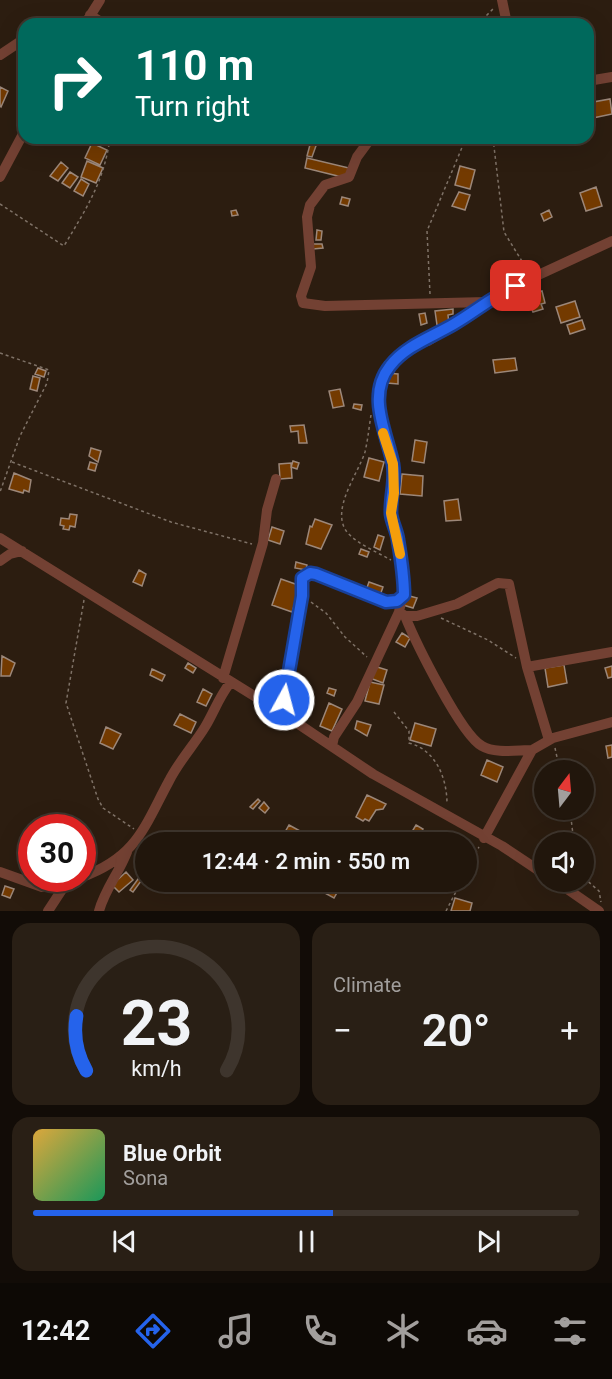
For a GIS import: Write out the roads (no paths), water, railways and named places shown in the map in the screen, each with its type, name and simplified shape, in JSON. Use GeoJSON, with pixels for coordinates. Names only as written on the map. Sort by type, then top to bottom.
{"type":"FeatureCollection","features":[{"type":"Feature","properties":{"kind":"street"},"geometry":{"type":"LineString","coordinates":[[88,18],[100,0]]}},
{"type":"Feature","properties":{"kind":"street"},"geometry":{"type":"LineString","coordinates":[[502,0],[506,18]]}},
{"type":"Feature","properties":{"kind":"street"},"geometry":{"type":"LineString","coordinates":[[0,55],[18,43]]}},
{"type":"Feature","properties":{"kind":"street"},"geometry":{"type":"LineString","coordinates":[[594,80],[612,77]]}},
{"type":"Feature","properties":{"kind":"street"},"geometry":{"type":"LineString","coordinates":[[0,177],[18,143]]}},
{"type":"Feature","properties":{"kind":"street"},"geometry":{"type":"LineString","coordinates":[[367,144],[357,157],[349,177],[325,185],[310,205],[307,217],[311,267],[301,300],[310,305],[325,306],[486,302]]}},
{"type":"Feature","properties":{"kind":"street"},"geometry":{"type":"LineString","coordinates":[[612,241],[497,294],[428,340],[414,345],[389,367],[381,383],[379,409],[393,464],[394,493],[391,513],[398,539],[404,586],[402,614],[443,692],[474,741],[483,748],[495,750],[532,750],[551,739],[612,722]]}},
{"type":"Feature","properties":{"kind":"street"},"geometry":{"type":"LineString","coordinates":[[96,872],[102,870],[128,849],[142,833],[178,764],[204,729],[227,680],[276,479]]}},
{"type":"Feature","properties":{"kind":"street"},"geometry":{"type":"LineString","coordinates":[[0,538],[447,817],[502,846],[534,867]]}},
{"type":"Feature","properties":{"kind":"street"},"geometry":{"type":"LineString","coordinates":[[0,561],[10,554],[22,551]]}},
{"type":"Feature","properties":{"kind":"street"},"geometry":{"type":"LineString","coordinates":[[291,719],[284,700],[285,684],[302,596],[302,578],[310,573],[379,600],[392,602],[402,599]]}},
{"type":"Feature","properties":{"kind":"street"},"geometry":{"type":"LineString","coordinates":[[402,614],[417,616],[434,611],[457,604],[498,583],[507,583],[527,665],[551,739]]}},
{"type":"Feature","properties":{"kind":"street"},"geometry":{"type":"LineString","coordinates":[[332,746],[334,737],[357,702],[372,666],[402,614]]}},
{"type":"Feature","properties":{"kind":"street"},"geometry":{"type":"LineString","coordinates":[[527,665],[612,652]]}},
{"type":"Feature","properties":{"kind":"street"},"geometry":{"type":"LineString","coordinates":[[484,838],[532,750]]}},
{"type":"Feature","properties":{"kind":"street"},"geometry":{"type":"LineString","coordinates":[[99,911],[104,894],[121,869],[128,849]]}},
{"type":"Feature","properties":{"kind":"street"},"geometry":{"type":"LineString","coordinates":[[0,873],[18,881]]}},
{"type":"Feature","properties":{"kind":"street"},"geometry":{"type":"LineString","coordinates":[[48,911],[63,892]]}},
{"type":"Feature","properties":{"kind":"street"},"geometry":{"type":"LineString","coordinates":[[571,892],[599,911]]}}]}
